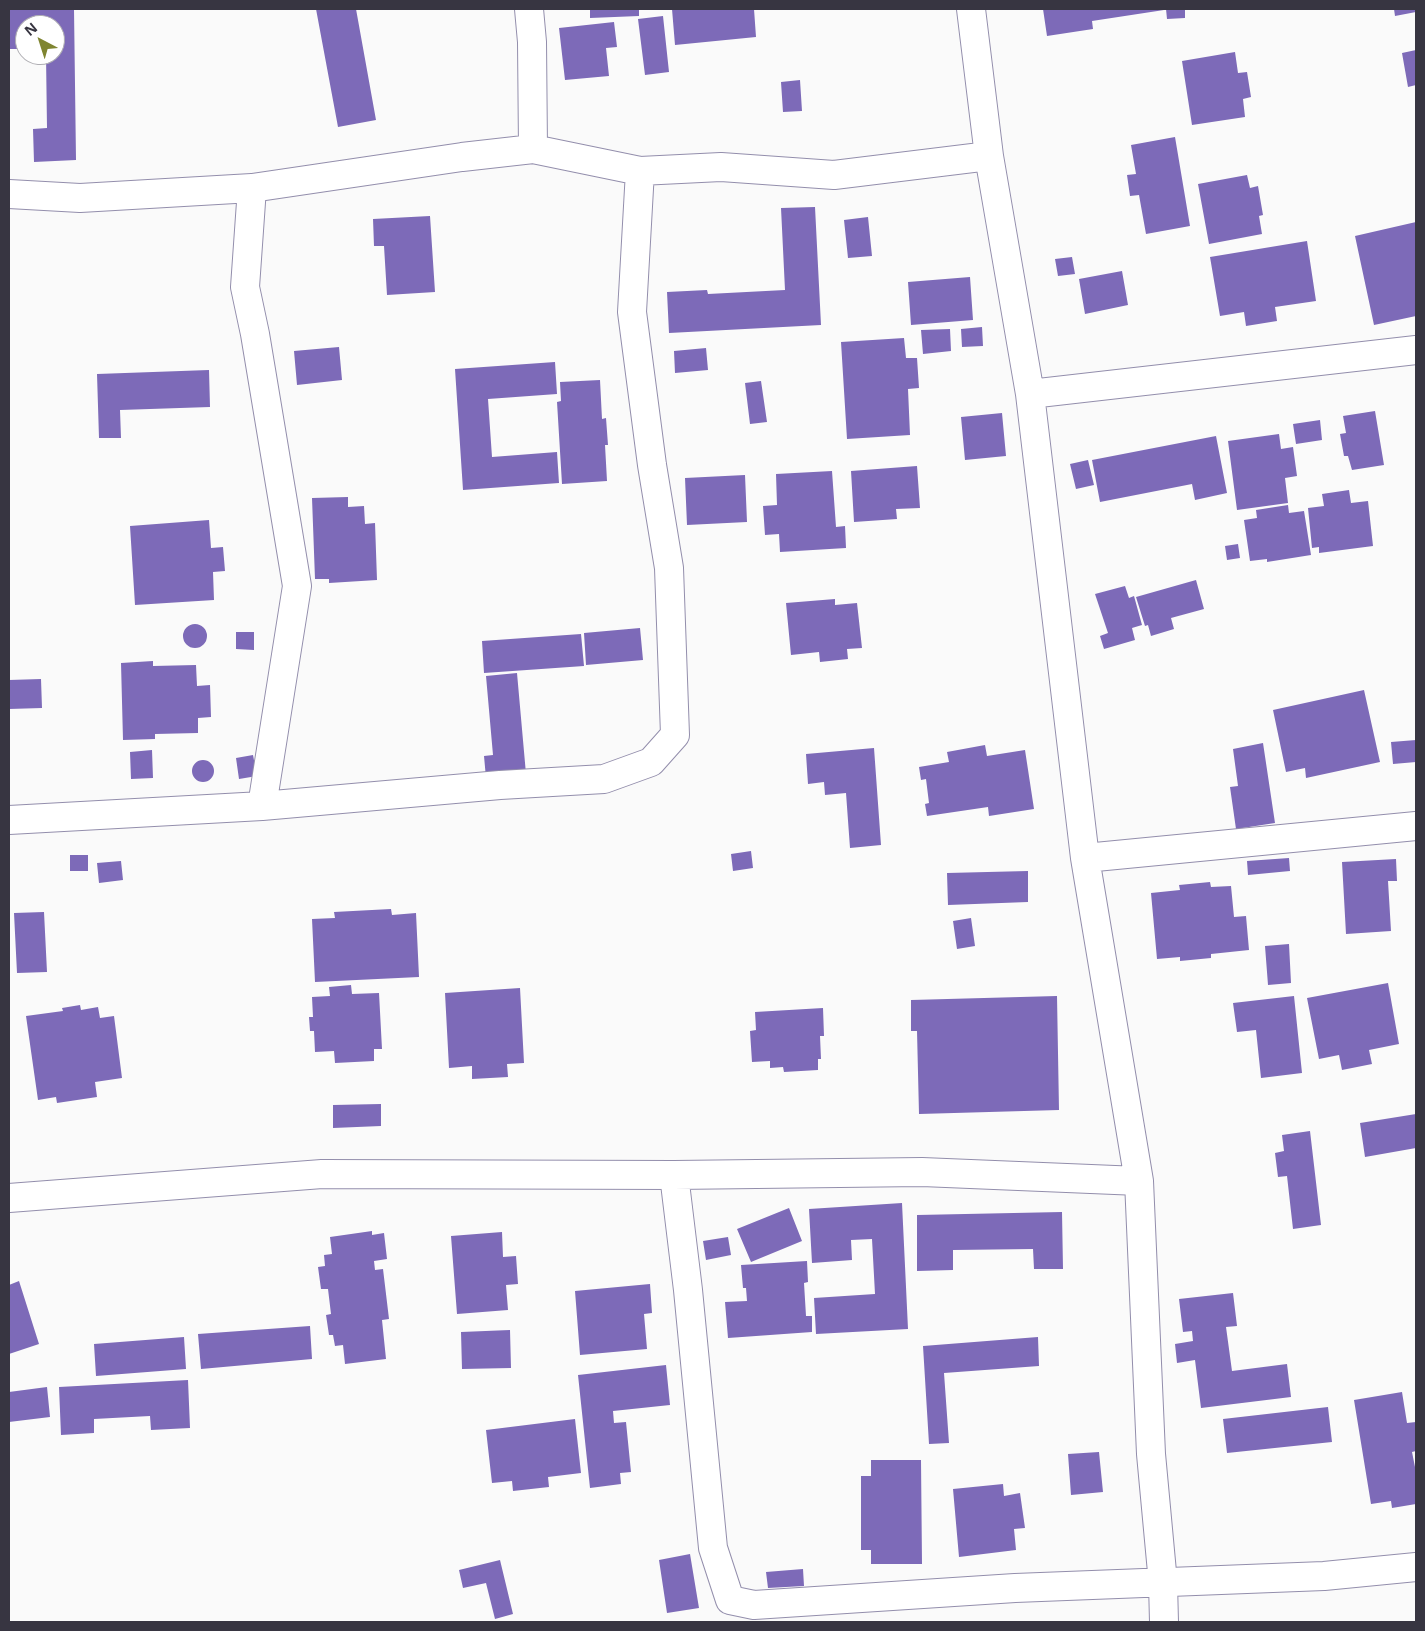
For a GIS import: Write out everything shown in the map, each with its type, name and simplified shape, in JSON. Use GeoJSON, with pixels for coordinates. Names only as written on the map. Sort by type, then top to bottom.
{"type":"FeatureCollection","features":[{"type":"Feature","properties":{"kind":"street"},"geometry":{"type":"LineString","coordinates":[[528,9],[532,42],[533,149]]}},
{"type":"Feature","properties":{"kind":"street"},"geometry":{"type":"LineString","coordinates":[[971,9],[989,156],[1030,394],[1085,858],[1139,1181],[1151,1454],[1163,1583],[1164,1622]]}},
{"type":"Feature","properties":{"kind":"street"},"geometry":{"type":"LineString","coordinates":[[9,194],[80,198],[252,188],[462,157],[533,149],[640,171],[720,166],[834,175],[989,156]]}},
{"type":"Feature","properties":{"kind":"street"},"geometry":{"type":"LineString","coordinates":[[9,820],[262,806],[490,786],[604,779],[651,762],[675,735],[669,568],[652,465],[632,312],[640,171]]}},
{"type":"Feature","properties":{"kind":"street"},"geometry":{"type":"LineString","coordinates":[[252,188],[245,287],[255,334],[297,586],[262,806]]}},
{"type":"Feature","properties":{"kind":"street"},"geometry":{"type":"LineString","coordinates":[[1030,394],[1416,350]]}},
{"type":"Feature","properties":{"kind":"street"},"geometry":{"type":"LineString","coordinates":[[1085,858],[1416,826]]}},
{"type":"Feature","properties":{"kind":"street"},"geometry":{"type":"LineString","coordinates":[[9,1198],[322,1174],[674,1175],[922,1172],[1139,1181]]}},
{"type":"Feature","properties":{"kind":"street"},"geometry":{"type":"LineString","coordinates":[[674,1175],[688,1290],[713,1548],[730,1600],[754,1605],[1005,1589],[1324,1576],[1416,1567]]}},
{"type":"Feature","properties":{"kind":"building"},"geometry":{"type":"Polygon","coordinates":[[[9,9],[74,9],[76,160],[34,162],[33,129],[47,128],[46,65],[65,65],[65,15],[15,15],[15,49],[9,49],[9,9]]]}},
{"type":"Feature","properties":{"kind":"building"},"geometry":{"type":"Polygon","coordinates":[[[316,9],[356,9],[376,120],[338,127],[316,9]]]}},
{"type":"Feature","properties":{"kind":"building"},"geometry":{"type":"Polygon","coordinates":[[[590,9],[639,9],[639,16],[590,18],[590,9]]]}},
{"type":"Feature","properties":{"kind":"building"},"geometry":{"type":"Polygon","coordinates":[[[672,9],[754,9],[756,37],[675,45],[672,9]]]}},
{"type":"Feature","properties":{"kind":"building"},"geometry":{"type":"Polygon","coordinates":[[[1043,9],[1164,10],[1092,21],[1093,29],[1047,36],[1043,9]]]}},
{"type":"Feature","properties":{"kind":"building"},"geometry":{"type":"Polygon","coordinates":[[[1166,9],[1185,9],[1185,18],[1167,19],[1166,9]]]}},
{"type":"Feature","properties":{"kind":"building"},"geometry":{"type":"Polygon","coordinates":[[[1394,9],[1416,9],[1416,12],[1395,16],[1394,9]]]}},
{"type":"Feature","properties":{"kind":"building"},"geometry":{"type":"Polygon","coordinates":[[[663,16],[669,72],[645,75],[638,19],[663,16]]]}},
{"type":"Feature","properties":{"kind":"building"},"geometry":{"type":"Polygon","coordinates":[[[614,22],[617,47],[606,48],[609,76],[565,80],[559,28],[614,22]]]}},
{"type":"Feature","properties":{"kind":"building"},"geometry":{"type":"Polygon","coordinates":[[[1416,50],[1416,85],[1408,87],[1402,53],[1416,50]]]}},
{"type":"Feature","properties":{"kind":"building"},"geometry":{"type":"Polygon","coordinates":[[[1235,52],[1238,73],[1247,72],[1251,97],[1243,99],[1245,117],[1192,125],[1182,61],[1235,52]]]}},
{"type":"Feature","properties":{"kind":"building"},"geometry":{"type":"Polygon","coordinates":[[[800,80],[802,111],[783,112],[781,82],[800,80]]]}},
{"type":"Feature","properties":{"kind":"building"},"geometry":{"type":"Polygon","coordinates":[[[1175,137],[1190,226],[1146,234],[1139,195],[1130,196],[1127,175],[1136,174],[1131,145],[1175,137]]]}},
{"type":"Feature","properties":{"kind":"building"},"geometry":{"type":"Polygon","coordinates":[[[1247,175],[1250,188],[1258,186],[1263,215],[1259,216],[1262,234],[1209,244],[1198,184],[1247,175]]]}},
{"type":"Feature","properties":{"kind":"building"},"geometry":{"type":"Polygon","coordinates":[[[815,207],[821,325],[669,333],[667,292],[707,290],[708,294],[785,290],[781,208],[815,207]]]}},
{"type":"Feature","properties":{"kind":"building"},"geometry":{"type":"Polygon","coordinates":[[[430,216],[435,292],[387,295],[384,246],[374,246],[373,219],[430,216]]]}},
{"type":"Feature","properties":{"kind":"building"},"geometry":{"type":"Polygon","coordinates":[[[868,217],[872,256],[848,258],[844,220],[868,217]]]}},
{"type":"Feature","properties":{"kind":"building"},"geometry":{"type":"Polygon","coordinates":[[[1416,222],[1416,316],[1374,325],[1355,236],[1416,222]]]}},
{"type":"Feature","properties":{"kind":"building"},"geometry":{"type":"Polygon","coordinates":[[[1307,241],[1316,301],[1275,307],[1277,321],[1246,326],[1244,312],[1220,316],[1210,257],[1307,241]]]}},
{"type":"Feature","properties":{"kind":"building"},"geometry":{"type":"Polygon","coordinates":[[[1072,257],[1075,274],[1058,276],[1055,259],[1072,257]]]}},
{"type":"Feature","properties":{"kind":"building"},"geometry":{"type":"Polygon","coordinates":[[[1122,271],[1128,305],[1085,314],[1079,279],[1122,271]]]}},
{"type":"Feature","properties":{"kind":"building"},"geometry":{"type":"Polygon","coordinates":[[[970,277],[973,320],[911,325],[908,282],[970,277]]]}},
{"type":"Feature","properties":{"kind":"building"},"geometry":{"type":"Polygon","coordinates":[[[982,327],[983,346],[962,347],[961,329],[982,327]]]}},
{"type":"Feature","properties":{"kind":"building"},"geometry":{"type":"Polygon","coordinates":[[[950,329],[951,351],[923,354],[921,330],[950,329]]]}},
{"type":"Feature","properties":{"kind":"building"},"geometry":{"type":"Polygon","coordinates":[[[904,338],[906,358],[917,358],[919,388],[908,389],[910,435],[847,439],[841,342],[904,338]]]}},
{"type":"Feature","properties":{"kind":"building"},"geometry":{"type":"Polygon","coordinates":[[[339,347],[342,380],[297,385],[294,351],[339,347]]]}},
{"type":"Feature","properties":{"kind":"building"},"geometry":{"type":"Polygon","coordinates":[[[706,348],[708,370],[675,373],[674,351],[706,348]]]}},
{"type":"Feature","properties":{"kind":"building"},"geometry":{"type":"Polygon","coordinates":[[[555,362],[557,394],[488,399],[492,457],[557,452],[559,483],[463,490],[455,369],[555,362]]]}},
{"type":"Feature","properties":{"kind":"building"},"geometry":{"type":"Polygon","coordinates":[[[209,370],[210,407],[120,410],[121,438],[99,438],[97,374],[209,370]]]}},
{"type":"Feature","properties":{"kind":"building"},"geometry":{"type":"Polygon","coordinates":[[[600,380],[602,419],[606,418],[608,445],[605,445],[607,481],[562,484],[557,402],[561,401],[560,382],[600,380]]]}},
{"type":"Feature","properties":{"kind":"building"},"geometry":{"type":"Polygon","coordinates":[[[761,381],[767,422],[750,424],[745,383],[761,381]]]}},
{"type":"Feature","properties":{"kind":"building"},"geometry":{"type":"Polygon","coordinates":[[[1375,411],[1384,465],[1352,470],[1348,456],[1344,456],[1340,434],[1346,433],[1343,416],[1375,411]]]}},
{"type":"Feature","properties":{"kind":"building"},"geometry":{"type":"Polygon","coordinates":[[[1002,413],[1006,456],[965,460],[961,417],[1002,413]]]}},
{"type":"Feature","properties":{"kind":"building"},"geometry":{"type":"Polygon","coordinates":[[[1320,420],[1322,440],[1296,444],[1293,424],[1320,420]]]}},
{"type":"Feature","properties":{"kind":"building"},"geometry":{"type":"Polygon","coordinates":[[[1279,434],[1281,449],[1293,447],[1297,476],[1285,478],[1288,503],[1237,510],[1228,441],[1279,434]]]}},
{"type":"Feature","properties":{"kind":"building"},"geometry":{"type":"Polygon","coordinates":[[[1216,436],[1227,493],[1195,500],[1192,484],[1100,502],[1092,460],[1216,436]]]}},
{"type":"Feature","properties":{"kind":"building"},"geometry":{"type":"Polygon","coordinates":[[[1088,460],[1094,485],[1076,489],[1070,464],[1088,460]]]}},
{"type":"Feature","properties":{"kind":"building"},"geometry":{"type":"Polygon","coordinates":[[[917,466],[920,508],[896,509],[897,519],[854,522],[851,471],[917,466]]]}},
{"type":"Feature","properties":{"kind":"building"},"geometry":{"type":"Polygon","coordinates":[[[832,471],[836,527],[845,526],[846,548],[780,552],[779,534],[765,535],[763,506],[777,505],[776,474],[832,471]]]}},
{"type":"Feature","properties":{"kind":"building"},"geometry":{"type":"Polygon","coordinates":[[[745,475],[747,522],[687,525],[685,478],[745,475]]]}},
{"type":"Feature","properties":{"kind":"building"},"geometry":{"type":"Polygon","coordinates":[[[1349,490],[1351,503],[1368,501],[1373,546],[1319,553],[1319,547],[1312,548],[1308,508],[1324,506],[1322,494],[1349,490]]]}},
{"type":"Feature","properties":{"kind":"building"},"geometry":{"type":"Polygon","coordinates":[[[348,497],[348,507],[364,506],[365,524],[375,523],[377,580],[329,583],[329,579],[315,579],[312,498],[348,497]]]}},
{"type":"Feature","properties":{"kind":"building"},"geometry":{"type":"Polygon","coordinates":[[[1288,505],[1289,513],[1304,511],[1311,555],[1267,562],[1267,559],[1250,561],[1244,520],[1257,518],[1256,510],[1288,505]]]}},
{"type":"Feature","properties":{"kind":"building"},"geometry":{"type":"Polygon","coordinates":[[[209,520],[211,548],[223,547],[225,571],[213,572],[214,600],[135,605],[130,526],[209,520]]]}},
{"type":"Feature","properties":{"kind":"building"},"geometry":{"type":"Polygon","coordinates":[[[1238,544],[1240,558],[1227,560],[1225,546],[1238,544]]]}},
{"type":"Feature","properties":{"kind":"building"},"geometry":{"type":"Polygon","coordinates":[[[1196,580],[1204,609],[1171,618],[1174,629],[1151,636],[1148,625],[1145,626],[1136,597],[1196,580]]]}},
{"type":"Feature","properties":{"kind":"building"},"geometry":{"type":"Polygon","coordinates":[[[1125,586],[1129,598],[1134,596],[1142,625],[1132,628],[1135,640],[1104,649],[1100,636],[1108,633],[1095,594],[1125,586]]]}},
{"type":"Feature","properties":{"kind":"building"},"geometry":{"type":"Polygon","coordinates":[[[835,599],[835,605],[857,603],[862,648],[847,649],[848,659],[820,662],[819,652],[791,655],[786,603],[835,599]]]}},
{"type":"Feature","properties":{"kind":"building"},"geometry":{"type":"Polygon","coordinates":[[[195,624],[200,625],[206,631],[206,641],[200,647],[195,648],[190,647],[184,641],[183,636],[184,631],[190,625],[195,624]]]}},
{"type":"Feature","properties":{"kind":"building"},"geometry":{"type":"Polygon","coordinates":[[[640,628],[643,660],[586,665],[584,633],[640,628]]]}},
{"type":"Feature","properties":{"kind":"building"},"geometry":{"type":"Polygon","coordinates":[[[236,632],[254,632],[254,650],[236,649],[236,632]]]}},
{"type":"Feature","properties":{"kind":"building"},"geometry":{"type":"Polygon","coordinates":[[[581,634],[584,666],[484,673],[482,641],[581,634]]]}},
{"type":"Feature","properties":{"kind":"building"},"geometry":{"type":"Polygon","coordinates":[[[153,661],[153,666],[196,665],[197,686],[210,685],[211,717],[198,718],[198,733],[155,734],[155,739],[123,740],[121,663],[153,661]]]}},
{"type":"Feature","properties":{"kind":"building"},"geometry":{"type":"Polygon","coordinates":[[[517,673],[526,774],[486,778],[484,756],[493,755],[486,676],[517,673]]]}},
{"type":"Feature","properties":{"kind":"building"},"geometry":{"type":"Polygon","coordinates":[[[41,679],[42,708],[9,709],[9,680],[41,679]]]}},
{"type":"Feature","properties":{"kind":"building"},"geometry":{"type":"Polygon","coordinates":[[[1364,690],[1380,762],[1306,778],[1305,768],[1286,772],[1273,710],[1364,690]]]}},
{"type":"Feature","properties":{"kind":"building"},"geometry":{"type":"Polygon","coordinates":[[[1416,740],[1416,762],[1393,764],[1391,742],[1416,740]]]}},
{"type":"Feature","properties":{"kind":"building"},"geometry":{"type":"Polygon","coordinates":[[[1263,743],[1275,823],[1236,829],[1230,787],[1238,786],[1233,749],[1263,743]]]}},
{"type":"Feature","properties":{"kind":"building"},"geometry":{"type":"Polygon","coordinates":[[[985,745],[987,756],[1025,750],[1034,809],[989,816],[988,807],[927,816],[925,804],[929,803],[926,779],[921,780],[919,767],[949,762],[947,752],[985,745]]]}},
{"type":"Feature","properties":{"kind":"building"},"geometry":{"type":"Polygon","coordinates":[[[874,748],[881,845],[850,848],[846,793],[825,795],[824,782],[808,784],[806,754],[874,748]]]}},
{"type":"Feature","properties":{"kind":"building"},"geometry":{"type":"Polygon","coordinates":[[[152,750],[153,778],[131,779],[130,752],[152,750]]]}},
{"type":"Feature","properties":{"kind":"building"},"geometry":{"type":"Polygon","coordinates":[[[253,755],[257,776],[239,779],[236,758],[253,755]]]}},
{"type":"Feature","properties":{"kind":"building"},"geometry":{"type":"Polygon","coordinates":[[[203,760],[211,763],[214,771],[211,779],[203,782],[195,779],[192,771],[195,763],[203,760]]]}},
{"type":"Feature","properties":{"kind":"building"},"geometry":{"type":"Polygon","coordinates":[[[751,851],[753,868],[733,871],[731,854],[751,851]]]}},
{"type":"Feature","properties":{"kind":"building"},"geometry":{"type":"Polygon","coordinates":[[[70,855],[88,855],[88,871],[70,871],[70,855]]]}},
{"type":"Feature","properties":{"kind":"building"},"geometry":{"type":"Polygon","coordinates":[[[1289,858],[1290,871],[1248,875],[1247,861],[1289,858]]]}},
{"type":"Feature","properties":{"kind":"building"},"geometry":{"type":"Polygon","coordinates":[[[1396,859],[1397,881],[1388,881],[1391,931],[1346,934],[1342,862],[1396,859]]]}},
{"type":"Feature","properties":{"kind":"building"},"geometry":{"type":"Polygon","coordinates":[[[121,861],[123,880],[99,883],[97,863],[121,861]]]}},
{"type":"Feature","properties":{"kind":"building"},"geometry":{"type":"Polygon","coordinates":[[[1028,871],[1028,902],[948,905],[947,873],[1028,871]]]}},
{"type":"Feature","properties":{"kind":"building"},"geometry":{"type":"Polygon","coordinates":[[[1210,882],[1211,887],[1231,886],[1234,917],[1246,916],[1249,950],[1211,954],[1211,958],[1180,961],[1180,957],[1157,959],[1151,893],[1180,890],[1179,885],[1210,882]]]}},
{"type":"Feature","properties":{"kind":"building"},"geometry":{"type":"Polygon","coordinates":[[[391,909],[392,915],[416,913],[419,977],[315,982],[312,919],[335,918],[334,912],[391,909]]]}},
{"type":"Feature","properties":{"kind":"building"},"geometry":{"type":"Polygon","coordinates":[[[44,912],[47,972],[17,973],[14,913],[44,912]]]}},
{"type":"Feature","properties":{"kind":"building"},"geometry":{"type":"Polygon","coordinates":[[[971,918],[975,946],[957,949],[953,921],[971,918]]]}},
{"type":"Feature","properties":{"kind":"building"},"geometry":{"type":"Polygon","coordinates":[[[1289,944],[1291,983],[1268,985],[1265,946],[1289,944]]]}},
{"type":"Feature","properties":{"kind":"building"},"geometry":{"type":"Polygon","coordinates":[[[1388,983],[1399,1044],[1369,1050],[1372,1064],[1342,1070],[1339,1055],[1319,1059],[1307,998],[1388,983]]]}},
{"type":"Feature","properties":{"kind":"building"},"geometry":{"type":"Polygon","coordinates":[[[351,985],[352,994],[379,993],[382,1049],[374,1049],[374,1061],[335,1063],[334,1051],[315,1052],[314,1031],[310,1031],[309,1017],[313,1017],[312,997],[330,996],[329,987],[351,985]]]}},
{"type":"Feature","properties":{"kind":"building"},"geometry":{"type":"Polygon","coordinates":[[[520,988],[524,1063],[507,1064],[508,1077],[472,1079],[472,1066],[449,1068],[445,993],[520,988]]]}},
{"type":"Feature","properties":{"kind":"building"},"geometry":{"type":"Polygon","coordinates":[[[1057,996],[1059,1110],[919,1114],[917,1031],[911,1031],[911,1000],[1057,996]]]}},
{"type":"Feature","properties":{"kind":"building"},"geometry":{"type":"Polygon","coordinates":[[[1294,996],[1302,1073],[1261,1078],[1256,1030],[1237,1032],[1233,1003],[1294,996]]]}},
{"type":"Feature","properties":{"kind":"building"},"geometry":{"type":"Polygon","coordinates":[[[80,1005],[81,1010],[98,1007],[100,1018],[114,1016],[122,1078],[95,1082],[97,1097],[57,1103],[56,1097],[38,1100],[26,1016],[63,1011],[62,1008],[80,1005]]]}},
{"type":"Feature","properties":{"kind":"building"},"geometry":{"type":"Polygon","coordinates":[[[823,1008],[824,1036],[820,1036],[821,1059],[818,1059],[818,1070],[784,1072],[783,1067],[770,1068],[770,1061],[752,1062],[750,1031],[756,1030],[755,1012],[823,1008]]]}},
{"type":"Feature","properties":{"kind":"building"},"geometry":{"type":"Polygon","coordinates":[[[381,1104],[381,1126],[333,1128],[333,1105],[381,1104]]]}},
{"type":"Feature","properties":{"kind":"building"},"geometry":{"type":"Polygon","coordinates":[[[1416,1114],[1416,1148],[1365,1157],[1360,1123],[1416,1114]]]}},
{"type":"Feature","properties":{"kind":"building"},"geometry":{"type":"Polygon","coordinates":[[[1310,1131],[1321,1225],[1293,1229],[1287,1176],[1278,1177],[1275,1153],[1284,1151],[1282,1135],[1310,1131]]]}},
{"type":"Feature","properties":{"kind":"building"},"geometry":{"type":"Polygon","coordinates":[[[902,1203],[908,1329],[816,1334],[814,1298],[875,1294],[872,1239],[851,1240],[852,1260],[812,1263],[809,1209],[902,1203]]]}},
{"type":"Feature","properties":{"kind":"building"},"geometry":{"type":"Polygon","coordinates":[[[789,1208],[802,1241],[751,1262],[737,1229],[789,1208]]]}},
{"type":"Feature","properties":{"kind":"building"},"geometry":{"type":"Polygon","coordinates":[[[1062,1212],[1063,1269],[1034,1269],[1033,1249],[953,1250],[953,1270],[917,1271],[917,1215],[1062,1212]]]}},
{"type":"Feature","properties":{"kind":"building"},"geometry":{"type":"Polygon","coordinates":[[[372,1231],[372,1235],[384,1233],[387,1259],[374,1261],[375,1270],[383,1269],[389,1319],[382,1320],[386,1359],[345,1364],[343,1345],[335,1346],[333,1335],[329,1335],[326,1315],[331,1314],[328,1289],[321,1289],[318,1267],[325,1266],[324,1255],[332,1254],[330,1237],[372,1231]]]}},
{"type":"Feature","properties":{"kind":"building"},"geometry":{"type":"Polygon","coordinates":[[[502,1232],[503,1257],[516,1256],[518,1284],[506,1285],[508,1310],[457,1314],[451,1236],[502,1232]]]}},
{"type":"Feature","properties":{"kind":"building"},"geometry":{"type":"Polygon","coordinates":[[[728,1237],[731,1255],[706,1260],[703,1241],[728,1237]]]}},
{"type":"Feature","properties":{"kind":"building"},"geometry":{"type":"Polygon","coordinates":[[[807,1261],[808,1282],[804,1283],[806,1316],[812,1316],[812,1332],[728,1338],[725,1302],[747,1301],[746,1288],[743,1288],[741,1265],[807,1261]]]}},
{"type":"Feature","properties":{"kind":"building"},"geometry":{"type":"Polygon","coordinates":[[[19,1281],[39,1344],[9,1354],[9,1285],[19,1281]]]}},
{"type":"Feature","properties":{"kind":"building"},"geometry":{"type":"Polygon","coordinates":[[[650,1284],[652,1313],[644,1314],[647,1349],[580,1355],[575,1291],[650,1284]]]}},
{"type":"Feature","properties":{"kind":"building"},"geometry":{"type":"Polygon","coordinates":[[[1233,1293],[1237,1326],[1226,1327],[1232,1371],[1287,1364],[1291,1397],[1201,1408],[1195,1360],[1177,1363],[1175,1344],[1193,1341],[1192,1331],[1183,1332],[1179,1299],[1233,1293]]]}},
{"type":"Feature","properties":{"kind":"building"},"geometry":{"type":"Polygon","coordinates":[[[310,1326],[312,1359],[201,1369],[198,1334],[310,1326]]]}},
{"type":"Feature","properties":{"kind":"building"},"geometry":{"type":"Polygon","coordinates":[[[510,1330],[511,1368],[462,1369],[461,1332],[510,1330]]]}},
{"type":"Feature","properties":{"kind":"building"},"geometry":{"type":"Polygon","coordinates":[[[184,1337],[186,1369],[96,1376],[94,1344],[184,1337]]]}},
{"type":"Feature","properties":{"kind":"building"},"geometry":{"type":"Polygon","coordinates":[[[1038,1337],[1039,1366],[944,1373],[949,1443],[929,1444],[923,1346],[1038,1337]]]}},
{"type":"Feature","properties":{"kind":"building"},"geometry":{"type":"Polygon","coordinates":[[[666,1365],[670,1405],[613,1411],[614,1423],[626,1422],[631,1472],[620,1473],[621,1484],[590,1488],[578,1375],[666,1365]]]}},
{"type":"Feature","properties":{"kind":"building"},"geometry":{"type":"Polygon","coordinates":[[[188,1380],[190,1428],[151,1430],[150,1416],[94,1419],[94,1433],[61,1435],[59,1387],[188,1380]]]}},
{"type":"Feature","properties":{"kind":"building"},"geometry":{"type":"Polygon","coordinates":[[[47,1387],[50,1417],[9,1422],[9,1392],[47,1387]]]}},
{"type":"Feature","properties":{"kind":"building"},"geometry":{"type":"Polygon","coordinates":[[[1402,1392],[1407,1423],[1416,1422],[1416,1451],[1412,1452],[1416,1472],[1416,1504],[1392,1508],[1391,1501],[1371,1504],[1354,1400],[1402,1392]]]}},
{"type":"Feature","properties":{"kind":"building"},"geometry":{"type":"Polygon","coordinates":[[[1328,1407],[1332,1442],[1227,1453],[1223,1419],[1328,1407]]]}},
{"type":"Feature","properties":{"kind":"building"},"geometry":{"type":"Polygon","coordinates":[[[575,1419],[581,1473],[548,1477],[549,1487],[513,1491],[512,1481],[492,1483],[486,1430],[575,1419]]]}},
{"type":"Feature","properties":{"kind":"building"},"geometry":{"type":"Polygon","coordinates":[[[1099,1452],[1103,1492],[1071,1495],[1068,1454],[1099,1452]]]}},
{"type":"Feature","properties":{"kind":"building"},"geometry":{"type":"Polygon","coordinates":[[[871,1460],[921,1460],[922,1564],[871,1564],[871,1550],[861,1550],[861,1476],[871,1476],[871,1460]]]}},
{"type":"Feature","properties":{"kind":"building"},"geometry":{"type":"Polygon","coordinates":[[[1003,1484],[1004,1496],[1020,1493],[1025,1528],[1014,1529],[1016,1550],[959,1557],[953,1489],[1003,1484]]]}},
{"type":"Feature","properties":{"kind":"building"},"geometry":{"type":"Polygon","coordinates":[[[690,1554],[699,1608],[667,1613],[659,1560],[690,1554]]]}},
{"type":"Feature","properties":{"kind":"building"},"geometry":{"type":"Polygon","coordinates":[[[500,1560],[513,1614],[495,1619],[486,1583],[463,1588],[459,1570],[500,1560]]]}},
{"type":"Feature","properties":{"kind":"building"},"geometry":{"type":"Polygon","coordinates":[[[803,1569],[804,1586],[768,1588],[766,1572],[803,1569]]]}}]}
